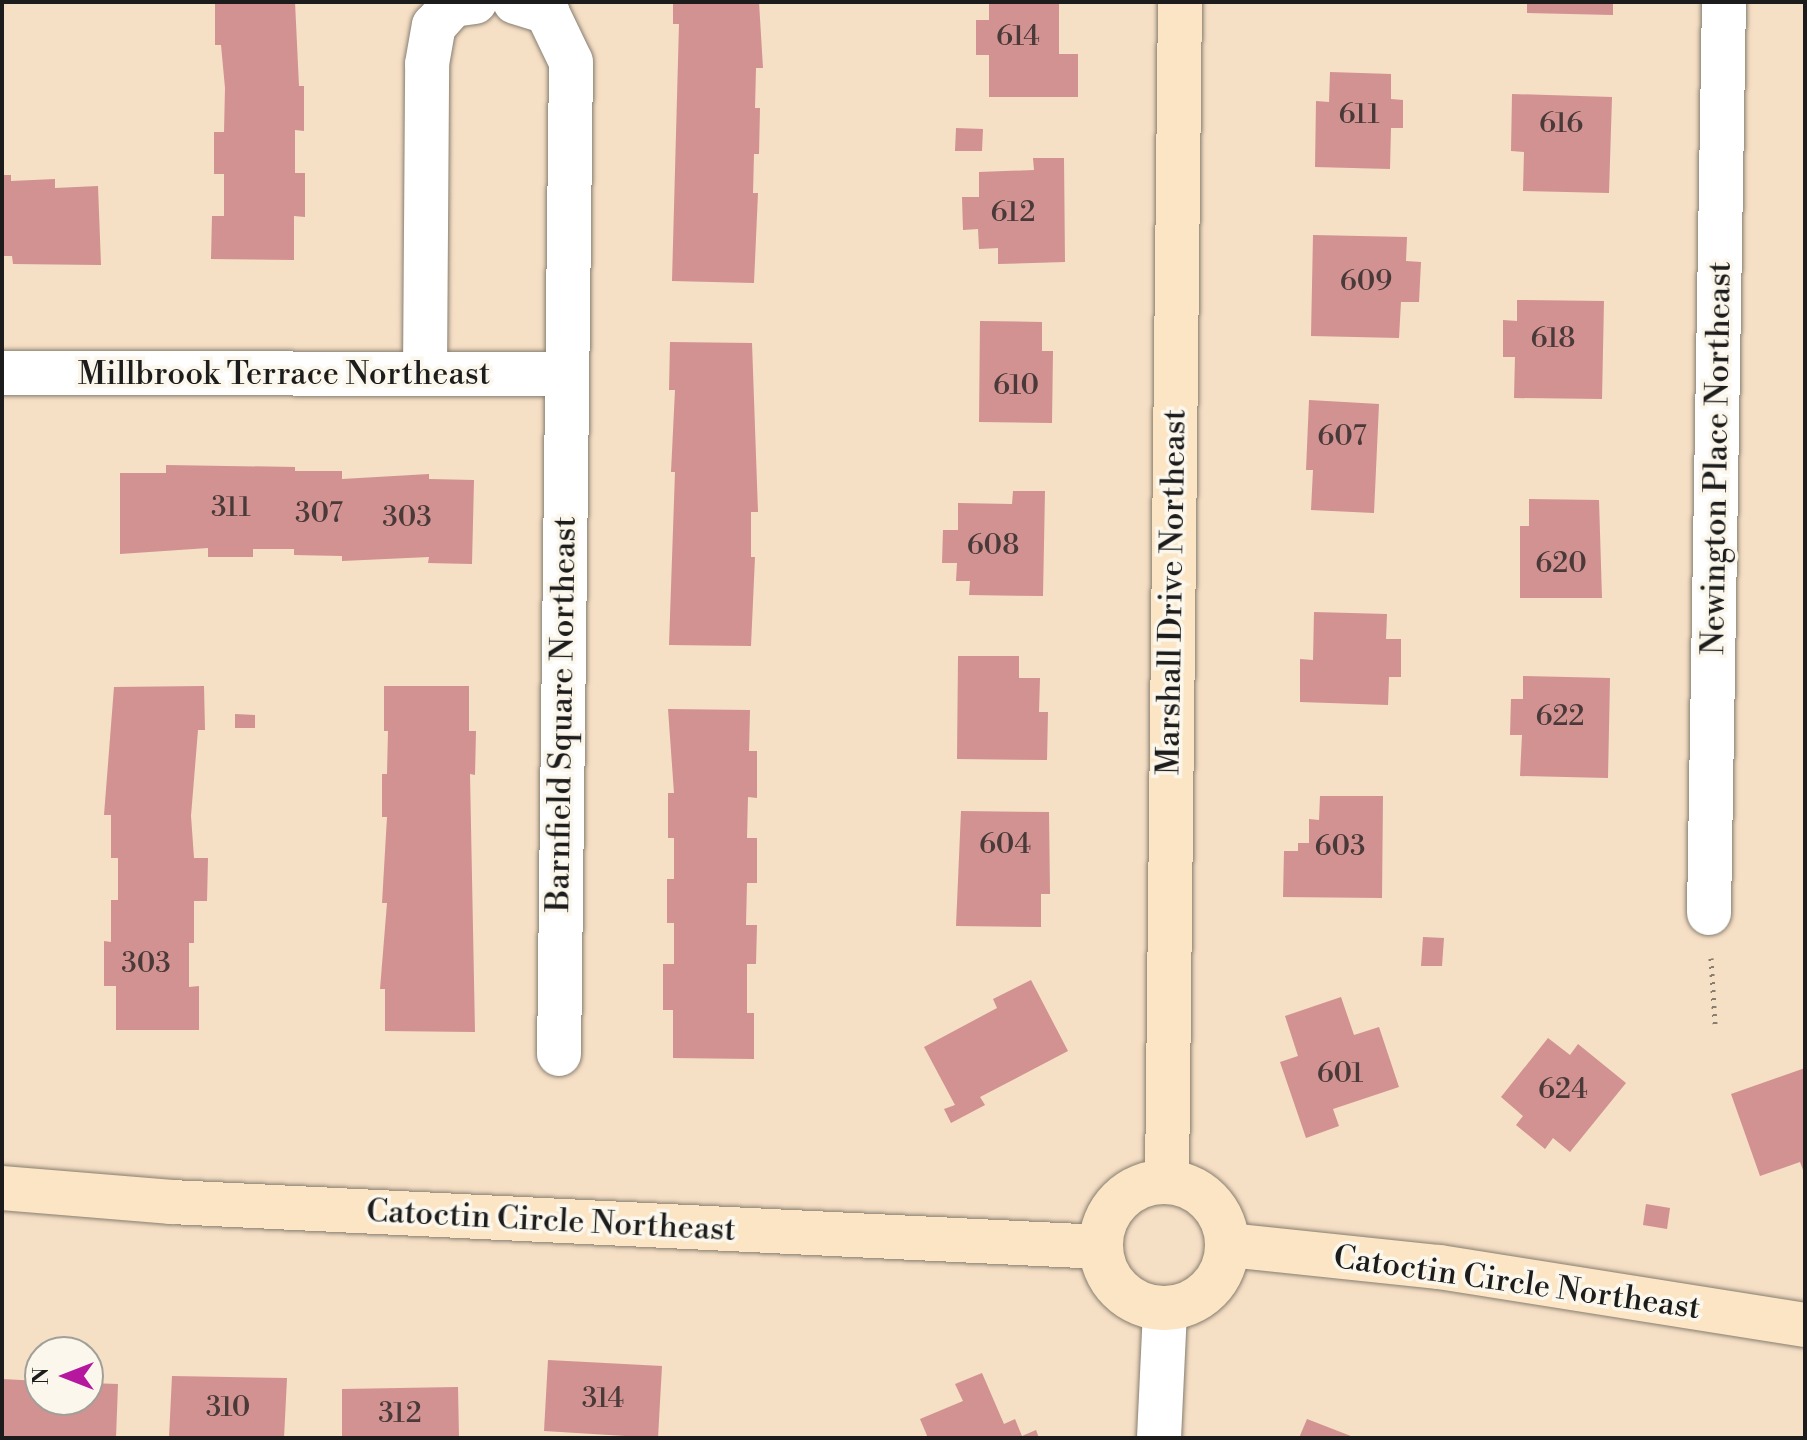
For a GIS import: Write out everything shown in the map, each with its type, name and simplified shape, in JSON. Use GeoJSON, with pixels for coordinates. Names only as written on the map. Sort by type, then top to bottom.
{"type":"FeatureCollection","features":[{"type":"Feature","properties":{"kind":"street"},"geometry":{"type":"LineString","coordinates":[[425,373],[427,64],[434,26],[453,5],[475,2]]}},
{"type":"Feature","properties":{"kind":"street","name":"Barnfield Square Northeast"},"geometry":{"type":"LineString","coordinates":[[515,2],[547,12],[571,62],[559,1054]]}},
{"type":"Feature","properties":{"kind":"street","name":"Marshall Drive Northeast"},"geometry":{"type":"LineString","coordinates":[[1167,1181],[1180,2]]}},
{"type":"Feature","properties":{"kind":"street","name":"Newington Place Northeast"},"geometry":{"type":"LineString","coordinates":[[1709,913],[1724,2]]}},
{"type":"Feature","properties":{"kind":"street","name":"Millbrook Terrace Northeast"},"geometry":{"type":"LineString","coordinates":[[2,373],[566,374]]}},
{"type":"Feature","properties":{"kind":"street"},"geometry":{"type":"LineString","coordinates":[[1167,1181],[1191,1187],[1211,1201],[1224,1222],[1228,1245],[1216,1283],[1193,1301],[1165,1309],[1141,1304],[1120,1291],[1106,1271],[1100,1247],[1105,1221],[1120,1199],[1141,1185],[1167,1181]]}},
{"type":"Feature","properties":{"kind":"street","name":"Catoctin Circle Northeast"},"geometry":{"type":"LineString","coordinates":[[2,1188],[171,1202],[1100,1247]]}},
{"type":"Feature","properties":{"kind":"street","name":"Catoctin Circle Northeast"},"geometry":{"type":"LineString","coordinates":[[1228,1245],[1439,1267],[1805,1325]]}},
{"type":"Feature","properties":{"kind":"street"},"geometry":{"type":"LineString","coordinates":[[1159,1438],[1165,1309]]}},
{"type":"Feature","properties":{"kind":"path"},"geometry":{"type":"LineString","coordinates":[[1709,913],[1715,1024]]}},
{"type":"Feature","properties":{"kind":"building"},"geometry":{"type":"Polygon","coordinates":[[[215,2],[295,2],[299,86],[304,86],[304,131],[295,130],[295,173],[305,173],[305,217],[294,216],[294,260],[211,259],[212,216],[224,216],[224,174],[214,174],[214,132],[224,132],[225,88],[221,45],[215,45],[215,2]]]}},
{"type":"Feature","properties":{"kind":"building"},"geometry":{"type":"Polygon","coordinates":[[[673,2],[759,2],[763,68],[756,68],[755,108],[760,108],[759,154],[754,154],[753,193],[758,193],[754,283],[672,281],[679,24],[673,24],[673,2]]]}},
{"type":"Feature","properties":{"kind":"building"},"geometry":{"type":"Polygon","coordinates":[[[989,2],[1059,2],[1059,54],[1078,54],[1078,97],[989,97],[989,55],[976,55],[976,20],[989,20],[989,2]]]}},
{"type":"Feature","properties":{"kind":"building"},"geometry":{"type":"Polygon","coordinates":[[[1527,2],[1613,2],[1613,15],[1527,13],[1527,2]]]}},
{"type":"Feature","properties":{"kind":"building"},"geometry":{"type":"Polygon","coordinates":[[[1330,72],[1391,74],[1391,99],[1403,100],[1403,128],[1391,128],[1390,169],[1315,167],[1316,101],[1329,102],[1330,72]]]}},
{"type":"Feature","properties":{"kind":"building"},"geometry":{"type":"Polygon","coordinates":[[[1512,94],[1612,97],[1609,193],[1523,191],[1524,152],[1511,151],[1512,94]]]}},
{"type":"Feature","properties":{"kind":"building"},"geometry":{"type":"Polygon","coordinates":[[[956,128],[983,129],[982,151],[955,151],[956,128]]]}},
{"type":"Feature","properties":{"kind":"building"},"geometry":{"type":"Polygon","coordinates":[[[1033,158],[1064,158],[1065,262],[998,264],[998,248],[979,249],[978,229],[963,230],[962,197],[979,197],[979,172],[1034,170],[1033,158]]]}},
{"type":"Feature","properties":{"kind":"building"},"geometry":{"type":"Polygon","coordinates":[[[2,175],[11,175],[11,181],[55,179],[55,188],[98,186],[101,265],[13,264],[12,256],[2,256],[2,175]]]}},
{"type":"Feature","properties":{"kind":"building"},"geometry":{"type":"Polygon","coordinates":[[[1313,235],[1407,237],[1406,261],[1421,262],[1419,302],[1401,302],[1399,338],[1311,336],[1313,235]]]}},
{"type":"Feature","properties":{"kind":"building"},"geometry":{"type":"Polygon","coordinates":[[[1517,300],[1604,301],[1602,399],[1514,398],[1515,357],[1503,357],[1503,320],[1517,321],[1517,300]]]}},
{"type":"Feature","properties":{"kind":"building"},"geometry":{"type":"Polygon","coordinates":[[[980,321],[1042,322],[1042,351],[1053,351],[1052,423],[979,422],[980,321]]]}},
{"type":"Feature","properties":{"kind":"building"},"geometry":{"type":"Polygon","coordinates":[[[670,342],[752,343],[758,512],[751,512],[751,557],[755,557],[751,646],[669,645],[675,472],[671,472],[675,390],[669,390],[670,342]]]}},
{"type":"Feature","properties":{"kind":"building"},"geometry":{"type":"Polygon","coordinates":[[[1309,400],[1379,404],[1374,513],[1311,510],[1313,470],[1306,470],[1309,400]]]}},
{"type":"Feature","properties":{"kind":"building"},"geometry":{"type":"Polygon","coordinates":[[[166,465],[295,467],[295,471],[342,471],[342,479],[429,474],[429,479],[474,480],[472,564],[428,563],[429,557],[342,561],[342,556],[294,555],[294,549],[253,549],[253,557],[208,557],[208,548],[120,554],[120,473],[166,473],[166,465]]]}},
{"type":"Feature","properties":{"kind":"building"},"geometry":{"type":"Polygon","coordinates":[[[1013,491],[1045,491],[1043,596],[969,595],[970,581],[956,581],[957,563],[942,563],[943,530],[958,530],[958,503],[1012,504],[1013,491]]]}},
{"type":"Feature","properties":{"kind":"building"},"geometry":{"type":"Polygon","coordinates":[[[1529,499],[1599,500],[1602,598],[1520,598],[1520,526],[1529,526],[1529,499]]]}},
{"type":"Feature","properties":{"kind":"building"},"geometry":{"type":"Polygon","coordinates":[[[1314,612],[1387,614],[1386,639],[1401,639],[1401,677],[1389,677],[1388,705],[1300,702],[1300,659],[1313,660],[1314,612]]]}},
{"type":"Feature","properties":{"kind":"building"},"geometry":{"type":"Polygon","coordinates":[[[958,656],[1019,656],[1019,678],[1040,678],[1039,712],[1048,712],[1047,760],[957,759],[958,656]]]}},
{"type":"Feature","properties":{"kind":"building"},"geometry":{"type":"Polygon","coordinates":[[[1523,676],[1610,678],[1608,778],[1520,776],[1522,735],[1510,735],[1511,699],[1523,699],[1523,676]]]}},
{"type":"Feature","properties":{"kind":"building"},"geometry":{"type":"Polygon","coordinates":[[[204,686],[205,730],[198,730],[191,816],[194,858],[208,858],[207,901],[194,901],[194,943],[189,943],[189,987],[199,986],[199,1030],[116,1030],[116,986],[104,986],[104,941],[111,942],[111,900],[118,900],[118,858],[111,858],[111,815],[104,815],[114,687],[204,686]]]}},
{"type":"Feature","properties":{"kind":"building"},"geometry":{"type":"Polygon","coordinates":[[[384,686],[469,686],[469,731],[476,731],[475,775],[470,774],[475,1032],[385,1031],[385,989],[380,989],[387,903],[382,903],[387,817],[382,817],[382,774],[387,774],[388,731],[384,731],[384,686]]]}},
{"type":"Feature","properties":{"kind":"building"},"geometry":{"type":"Polygon","coordinates":[[[668,709],[750,710],[749,751],[757,751],[757,798],[748,797],[747,838],[757,838],[757,883],[747,883],[746,925],[757,925],[756,964],[747,964],[747,1013],[754,1013],[754,1059],[673,1058],[673,1010],[663,1010],[663,964],[674,964],[674,923],[667,923],[667,879],[674,879],[674,838],[668,838],[668,793],[674,793],[668,709]]]}},
{"type":"Feature","properties":{"kind":"building"},"geometry":{"type":"Polygon","coordinates":[[[235,714],[255,715],[255,728],[235,728],[235,714]]]}},
{"type":"Feature","properties":{"kind":"building"},"geometry":{"type":"Polygon","coordinates":[[[1320,796],[1383,796],[1382,898],[1283,897],[1284,851],[1298,851],[1298,843],[1309,843],[1309,819],[1319,820],[1320,796]]]}},
{"type":"Feature","properties":{"kind":"building"},"geometry":{"type":"Polygon","coordinates":[[[961,811],[1049,812],[1050,894],[1041,894],[1041,927],[956,926],[961,811]]]}},
{"type":"Feature","properties":{"kind":"building"},"geometry":{"type":"Polygon","coordinates":[[[1423,937],[1444,938],[1442,966],[1421,966],[1423,937]]]}},
{"type":"Feature","properties":{"kind":"building"},"geometry":{"type":"Polygon","coordinates":[[[1031,980],[1068,1051],[980,1097],[985,1105],[951,1123],[944,1109],[955,1105],[924,1047],[997,1008],[993,999],[1031,980]]]}},
{"type":"Feature","properties":{"kind":"building"},"geometry":{"type":"Polygon","coordinates":[[[1341,997],[1354,1035],[1379,1027],[1399,1087],[1333,1109],[1339,1126],[1306,1138],[1280,1062],[1298,1056],[1285,1016],[1341,997]]]}},
{"type":"Feature","properties":{"kind":"building"},"geometry":{"type":"Polygon","coordinates":[[[1548,1038],[1570,1055],[1578,1044],[1626,1083],[1570,1152],[1553,1138],[1545,1149],[1516,1125],[1523,1116],[1501,1097],[1548,1038]]]}},
{"type":"Feature","properties":{"kind":"building"},"geometry":{"type":"Polygon","coordinates":[[[1805,1068],[1805,1175],[1800,1162],[1760,1176],[1731,1094],[1805,1068]]]}},
{"type":"Feature","properties":{"kind":"building"},"geometry":{"type":"Polygon","coordinates":[[[1646,1204],[1670,1208],[1667,1229],[1643,1225],[1646,1204]]]}},
{"type":"Feature","properties":{"kind":"building"},"geometry":{"type":"Polygon","coordinates":[[[548,1360],[662,1366],[658,1438],[544,1431],[548,1360]]]}},
{"type":"Feature","properties":{"kind":"building"},"geometry":{"type":"Polygon","coordinates":[[[982,1373],[1004,1424],[1015,1419],[1022,1436],[1036,1430],[1039,1438],[928,1438],[920,1419],[963,1401],[955,1384],[982,1373]]]}},
{"type":"Feature","properties":{"kind":"building"},"geometry":{"type":"Polygon","coordinates":[[[172,1376],[287,1378],[284,1438],[169,1438],[172,1376]]]}},
{"type":"Feature","properties":{"kind":"building"},"geometry":{"type":"Polygon","coordinates":[[[2,1379],[24,1380],[24,1416],[104,1416],[104,1384],[118,1384],[116,1438],[2,1438],[2,1379]]]}},
{"type":"Feature","properties":{"kind":"building"},"geometry":{"type":"Polygon","coordinates":[[[458,1387],[459,1438],[342,1438],[342,1389],[458,1387]]]}},
{"type":"Feature","properties":{"kind":"building"},"geometry":{"type":"Polygon","coordinates":[[[1307,1419],[1356,1438],[1299,1438],[1307,1419]]]}}]}
